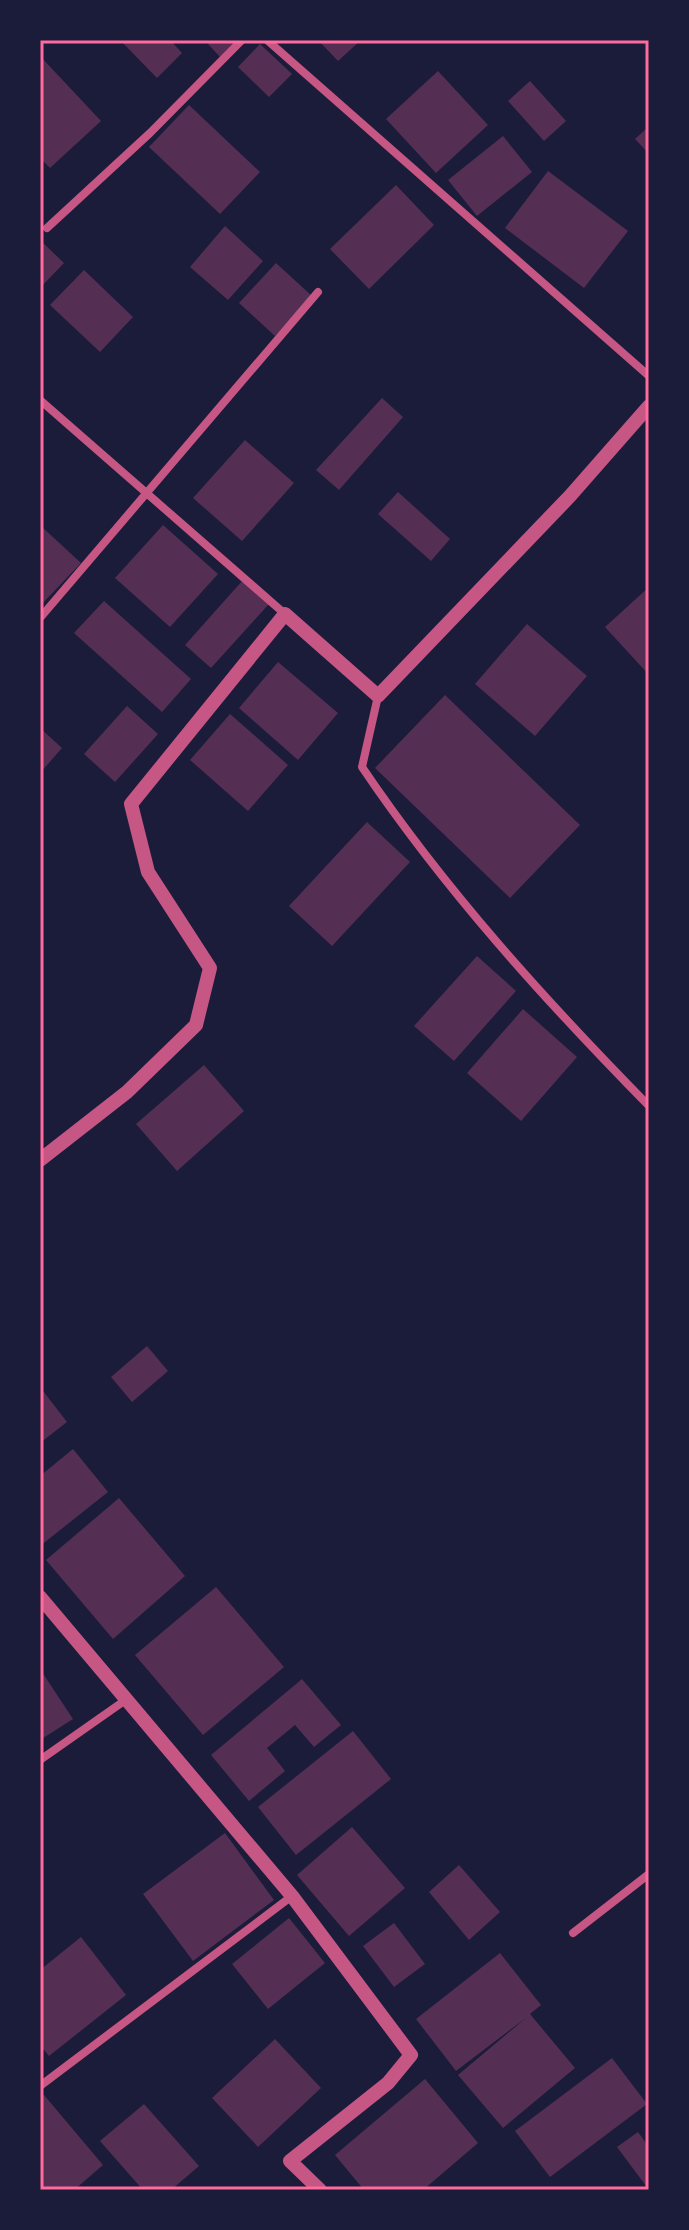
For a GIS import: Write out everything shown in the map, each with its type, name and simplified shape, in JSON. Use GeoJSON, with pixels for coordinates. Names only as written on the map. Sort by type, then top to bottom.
{"type":"FeatureCollection","features":[{"type":"Feature","properties":{"kind":"street"},"geometry":{"type":"LineString","coordinates":[[47,228],[150,133],[242,40]]}},
{"type":"Feature","properties":{"kind":"street"},"geometry":{"type":"LineString","coordinates":[[267,40],[649,376]]}},
{"type":"Feature","properties":{"kind":"street"},"geometry":{"type":"LineString","coordinates":[[40,618],[318,292]]}},
{"type":"Feature","properties":{"kind":"street"},"geometry":{"type":"LineString","coordinates":[[40,400],[378,696]]}},
{"type":"Feature","properties":{"kind":"street"},"geometry":{"type":"LineString","coordinates":[[649,406],[570,496],[378,696],[362,767],[415,845],[565,1020],[649,1106]]}},
{"type":"Feature","properties":{"kind":"street"},"geometry":{"type":"LineString","coordinates":[[40,1160],[127,1092],[196,1025],[210,968],[148,872],[131,804],[285,614]]}},
{"type":"Feature","properties":{"kind":"street"},"geometry":{"type":"LineString","coordinates":[[40,1597],[292,1896],[411,2055],[388,2083],[290,2161],[320,2190]]}},
{"type":"Feature","properties":{"kind":"street"},"geometry":{"type":"LineString","coordinates":[[40,1760],[127,1699]]}},
{"type":"Feature","properties":{"kind":"street"},"geometry":{"type":"LineString","coordinates":[[573,1933],[649,1874]]}},
{"type":"Feature","properties":{"kind":"street"},"geometry":{"type":"LineString","coordinates":[[40,2086],[292,1896]]}},
{"type":"Feature","properties":{"kind":"building"},"geometry":{"type":"Polygon","coordinates":[[[120,40],[170,40],[182,53],[157,78],[120,40]]]}},
{"type":"Feature","properties":{"kind":"building"},"geometry":{"type":"Polygon","coordinates":[[[212,40],[237,40],[220,57],[208,44],[212,40]]]}},
{"type":"Feature","properties":{"kind":"building"},"geometry":{"type":"Polygon","coordinates":[[[318,40],[361,40],[338,61],[318,40]]]}},
{"type":"Feature","properties":{"kind":"building"},"geometry":{"type":"Polygon","coordinates":[[[260,44],[292,74],[269,97],[238,67],[260,44]]]}},
{"type":"Feature","properties":{"kind":"building"},"geometry":{"type":"Polygon","coordinates":[[[40,56],[101,121],[50,168],[40,158],[40,56]]]}},
{"type":"Feature","properties":{"kind":"building"},"geometry":{"type":"Polygon","coordinates":[[[438,71],[488,125],[436,173],[386,119],[438,71]]]}},
{"type":"Feature","properties":{"kind":"building"},"geometry":{"type":"Polygon","coordinates":[[[530,81],[566,121],[544,141],[508,101],[530,81]]]}},
{"type":"Feature","properties":{"kind":"building"},"geometry":{"type":"Polygon","coordinates":[[[189,105],[260,172],[220,214],[149,147],[189,105]]]}},
{"type":"Feature","properties":{"kind":"building"},"geometry":{"type":"Polygon","coordinates":[[[649,126],[649,154],[635,139],[649,126]]]}},
{"type":"Feature","properties":{"kind":"building"},"geometry":{"type":"Polygon","coordinates":[[[503,136],[532,172],[477,216],[448,180],[503,136]]]}},
{"type":"Feature","properties":{"kind":"building"},"geometry":{"type":"Polygon","coordinates":[[[548,171],[628,231],[584,288],[505,228],[548,171]]]}},
{"type":"Feature","properties":{"kind":"building"},"geometry":{"type":"Polygon","coordinates":[[[396,185],[434,225],[369,289],[330,249],[396,185]]]}},
{"type":"Feature","properties":{"kind":"building"},"geometry":{"type":"Polygon","coordinates":[[[225,226],[263,261],[228,300],[190,267],[225,226]]]}},
{"type":"Feature","properties":{"kind":"building"},"geometry":{"type":"Polygon","coordinates":[[[40,240],[64,263],[40,288],[40,240]]]}},
{"type":"Feature","properties":{"kind":"building"},"geometry":{"type":"Polygon","coordinates":[[[276,263],[312,296],[275,336],[239,303],[276,263]]]}},
{"type":"Feature","properties":{"kind":"building"},"geometry":{"type":"Polygon","coordinates":[[[84,270],[133,317],[100,352],[50,305],[84,270]]]}},
{"type":"Feature","properties":{"kind":"building"},"geometry":{"type":"Polygon","coordinates":[[[382,398],[403,417],[339,490],[316,470],[382,398]]]}},
{"type":"Feature","properties":{"kind":"building"},"geometry":{"type":"Polygon","coordinates":[[[245,440],[294,483],[242,541],[193,498],[245,440]]]}},
{"type":"Feature","properties":{"kind":"building"},"geometry":{"type":"Polygon","coordinates":[[[398,492],[450,539],[431,561],[378,514],[398,492]]]}},
{"type":"Feature","properties":{"kind":"building"},"geometry":{"type":"Polygon","coordinates":[[[163,525],[218,574],[170,627],[115,578],[163,525]]]}},
{"type":"Feature","properties":{"kind":"building"},"geometry":{"type":"Polygon","coordinates":[[[42,527],[81,563],[40,606],[40,530],[42,527]]]}},
{"type":"Feature","properties":{"kind":"building"},"geometry":{"type":"Polygon","coordinates":[[[243,580],[269,604],[211,668],[185,645],[243,580]]]}},
{"type":"Feature","properties":{"kind":"building"},"geometry":{"type":"Polygon","coordinates":[[[649,587],[649,675],[605,627],[649,587]]]}},
{"type":"Feature","properties":{"kind":"building"},"geometry":{"type":"Polygon","coordinates":[[[104,601],[191,679],[162,712],[74,633],[104,601]]]}},
{"type":"Feature","properties":{"kind":"building"},"geometry":{"type":"Polygon","coordinates":[[[527,624],[587,676],[535,736],[475,684],[527,624]]]}},
{"type":"Feature","properties":{"kind":"building"},"geometry":{"type":"Polygon","coordinates":[[[278,662],[338,713],[298,760],[239,708],[278,662]]]}},
{"type":"Feature","properties":{"kind":"building"},"geometry":{"type":"Polygon","coordinates":[[[445,695],[580,825],[510,898],[375,768],[445,695]]]}},
{"type":"Feature","properties":{"kind":"building"},"geometry":{"type":"Polygon","coordinates":[[[127,706],[158,734],[115,782],[84,754],[127,706]]]}},
{"type":"Feature","properties":{"kind":"building"},"geometry":{"type":"Polygon","coordinates":[[[230,714],[288,765],[248,811],[190,760],[230,714]]]}},
{"type":"Feature","properties":{"kind":"building"},"geometry":{"type":"Polygon","coordinates":[[[40,728],[62,748],[40,773],[40,728]]]}},
{"type":"Feature","properties":{"kind":"building"},"geometry":{"type":"Polygon","coordinates":[[[367,822],[410,862],[332,946],[289,906],[367,822]]]}},
{"type":"Feature","properties":{"kind":"building"},"geometry":{"type":"Polygon","coordinates":[[[477,956],[516,991],[454,1061],[414,1026],[477,956]]]}},
{"type":"Feature","properties":{"kind":"building"},"geometry":{"type":"Polygon","coordinates":[[[523,1009],[577,1057],[521,1121],[467,1073],[523,1009]]]}},
{"type":"Feature","properties":{"kind":"building"},"geometry":{"type":"Polygon","coordinates":[[[204,1065],[244,1111],[177,1171],[136,1124],[204,1065]]]}},
{"type":"Feature","properties":{"kind":"building"},"geometry":{"type":"Polygon","coordinates":[[[147,1346],[168,1371],[132,1402],[111,1377],[147,1346]]]}},
{"type":"Feature","properties":{"kind":"building"},"geometry":{"type":"Polygon","coordinates":[[[40,1387],[67,1422],[40,1443],[40,1387]]]}},
{"type":"Feature","properties":{"kind":"building"},"geometry":{"type":"Polygon","coordinates":[[[73,1449],[108,1492],[40,1546],[40,1476],[73,1449]]]}},
{"type":"Feature","properties":{"kind":"building"},"geometry":{"type":"Polygon","coordinates":[[[119,1498],[185,1576],[113,1639],[46,1560],[119,1498]]]}},
{"type":"Feature","properties":{"kind":"building"},"geometry":{"type":"Polygon","coordinates":[[[216,1587],[284,1667],[203,1735],[135,1655],[216,1587]]]}},
{"type":"Feature","properties":{"kind":"building"},"geometry":{"type":"Polygon","coordinates":[[[40,1669],[73,1719],[40,1740],[40,1669]]]}},
{"type":"Feature","properties":{"kind":"building"},"geometry":{"type":"Polygon","coordinates":[[[302,1679],[341,1725],[314,1747],[295,1725],[267,1748],[285,1771],[249,1801],[211,1755],[302,1679]]]}},
{"type":"Feature","properties":{"kind":"building"},"geometry":{"type":"Polygon","coordinates":[[[353,1731],[391,1779],[296,1855],[258,1807],[353,1731]]]}},
{"type":"Feature","properties":{"kind":"building"},"geometry":{"type":"Polygon","coordinates":[[[352,1827],[405,1888],[349,1936],[297,1875],[352,1827]]]}},
{"type":"Feature","properties":{"kind":"building"},"geometry":{"type":"Polygon","coordinates":[[[225,1833],[274,1900],[193,1961],[143,1894],[225,1833]]]}},
{"type":"Feature","properties":{"kind":"building"},"geometry":{"type":"Polygon","coordinates":[[[459,1865],[500,1912],[469,1940],[429,1892],[459,1865]]]}},
{"type":"Feature","properties":{"kind":"building"},"geometry":{"type":"Polygon","coordinates":[[[289,1918],[325,1963],[268,2009],[232,1964],[289,1918]]]}},
{"type":"Feature","properties":{"kind":"building"},"geometry":{"type":"Polygon","coordinates":[[[394,1923],[425,1964],[394,1987],[363,1946],[394,1923]]]}},
{"type":"Feature","properties":{"kind":"building"},"geometry":{"type":"Polygon","coordinates":[[[81,1937],[126,1995],[49,2056],[40,2045],[40,1970],[81,1937]]]}},
{"type":"Feature","properties":{"kind":"building"},"geometry":{"type":"Polygon","coordinates":[[[500,1953],[541,2005],[530,2014],[575,2068],[503,2128],[458,2075],[527,2017],[456,2071],[416,2019],[500,1953]]]}},
{"type":"Feature","properties":{"kind":"building"},"geometry":{"type":"Polygon","coordinates":[[[275,2039],[321,2088],[258,2147],[212,2098],[275,2039]]]}},
{"type":"Feature","properties":{"kind":"building"},"geometry":{"type":"Polygon","coordinates":[[[612,2058],[647,2104],[550,2177],[515,2131],[612,2058]]]}},
{"type":"Feature","properties":{"kind":"building"},"geometry":{"type":"Polygon","coordinates":[[[425,2079],[478,2143],[423,2190],[364,2190],[335,2155],[425,2079]]]}},
{"type":"Feature","properties":{"kind":"building"},"geometry":{"type":"Polygon","coordinates":[[[44,2095],[103,2165],[74,2190],[40,2190],[40,2098],[44,2095]]]}},
{"type":"Feature","properties":{"kind":"building"},"geometry":{"type":"Polygon","coordinates":[[[144,2104],[199,2166],[171,2190],[143,2190],[100,2141],[144,2104]]]}},
{"type":"Feature","properties":{"kind":"building"},"geometry":{"type":"Polygon","coordinates":[[[638,2132],[649,2147],[649,2190],[617,2147],[638,2132]]]}}]}
